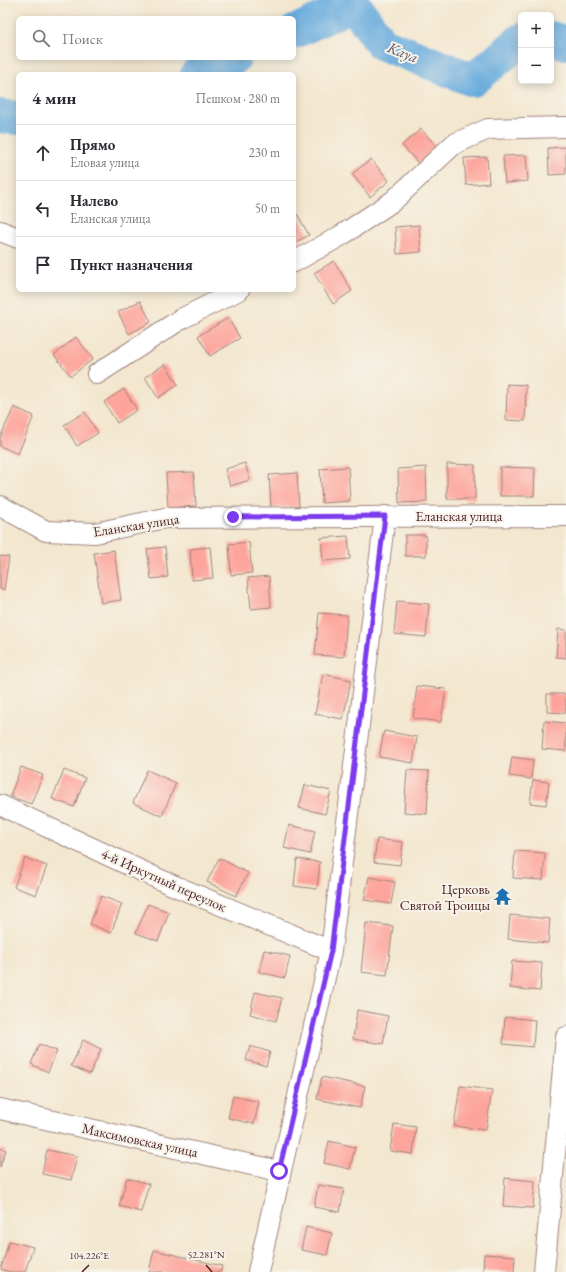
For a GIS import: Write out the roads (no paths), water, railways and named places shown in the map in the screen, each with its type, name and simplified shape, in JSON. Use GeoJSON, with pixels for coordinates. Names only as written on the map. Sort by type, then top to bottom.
{"type":"FeatureCollection","features":[{"type":"Feature","properties":{"kind":"street"},"geometry":{"type":"LineString","coordinates":[[296,261],[342,235],[393,201],[454,144],[488,129],[566,127]]}},
{"type":"Feature","properties":{"kind":"street"},"geometry":{"type":"LineString","coordinates":[[0,231],[16,237]]}},
{"type":"Feature","properties":{"kind":"street"},"geometry":{"type":"LineString","coordinates":[[97,374],[181,319],[235,292]]}},
{"type":"Feature","properties":{"kind":"street","name":"Еланская улица"},"geometry":{"type":"LineString","coordinates":[[0,506],[46,531],[95,533],[165,518],[566,516]]}},
{"type":"Feature","properties":{"kind":"street"},"geometry":{"type":"LineString","coordinates":[[258,1272],[279,1171],[331,951],[385,516]]}},
{"type":"Feature","properties":{"kind":"street","name":"4-й Иркутный переулок"},"geometry":{"type":"LineString","coordinates":[[0,805],[163,881],[331,951]]}},
{"type":"Feature","properties":{"kind":"street"},"geometry":{"type":"LineString","coordinates":[[544,1272],[566,1037]]}},
{"type":"Feature","properties":{"kind":"street","name":"Максимовская улица"},"geometry":{"type":"LineString","coordinates":[[0,1109],[279,1171]]}},
{"type":"Feature","properties":{"kind":"waterway","name":"Kaya"},"geometry":{"type":"LineString","coordinates":[[296,31],[354,4],[381,43],[473,80],[518,42]]}},
{"type":"Feature","properties":{"kind":"waterway","name":"Kaya"},"geometry":{"type":"LineString","coordinates":[[554,39],[566,43]]}},
{"type":"Feature","properties":{"kind":"waterway","name":"Kaya"},"geometry":{"type":"LineString","coordinates":[[202,72],[229,60]]}},
{"type":"Feature","properties":{"kind":"waterway","name":"Kaya"},"geometry":{"type":"LineString","coordinates":[[0,116],[16,118]]}},
{"type":"Feature","properties":{"kind":"place","name":"Церковь Святой Троицы"},"geometry":{"type":"Point","coordinates":[503,897]}}]}
